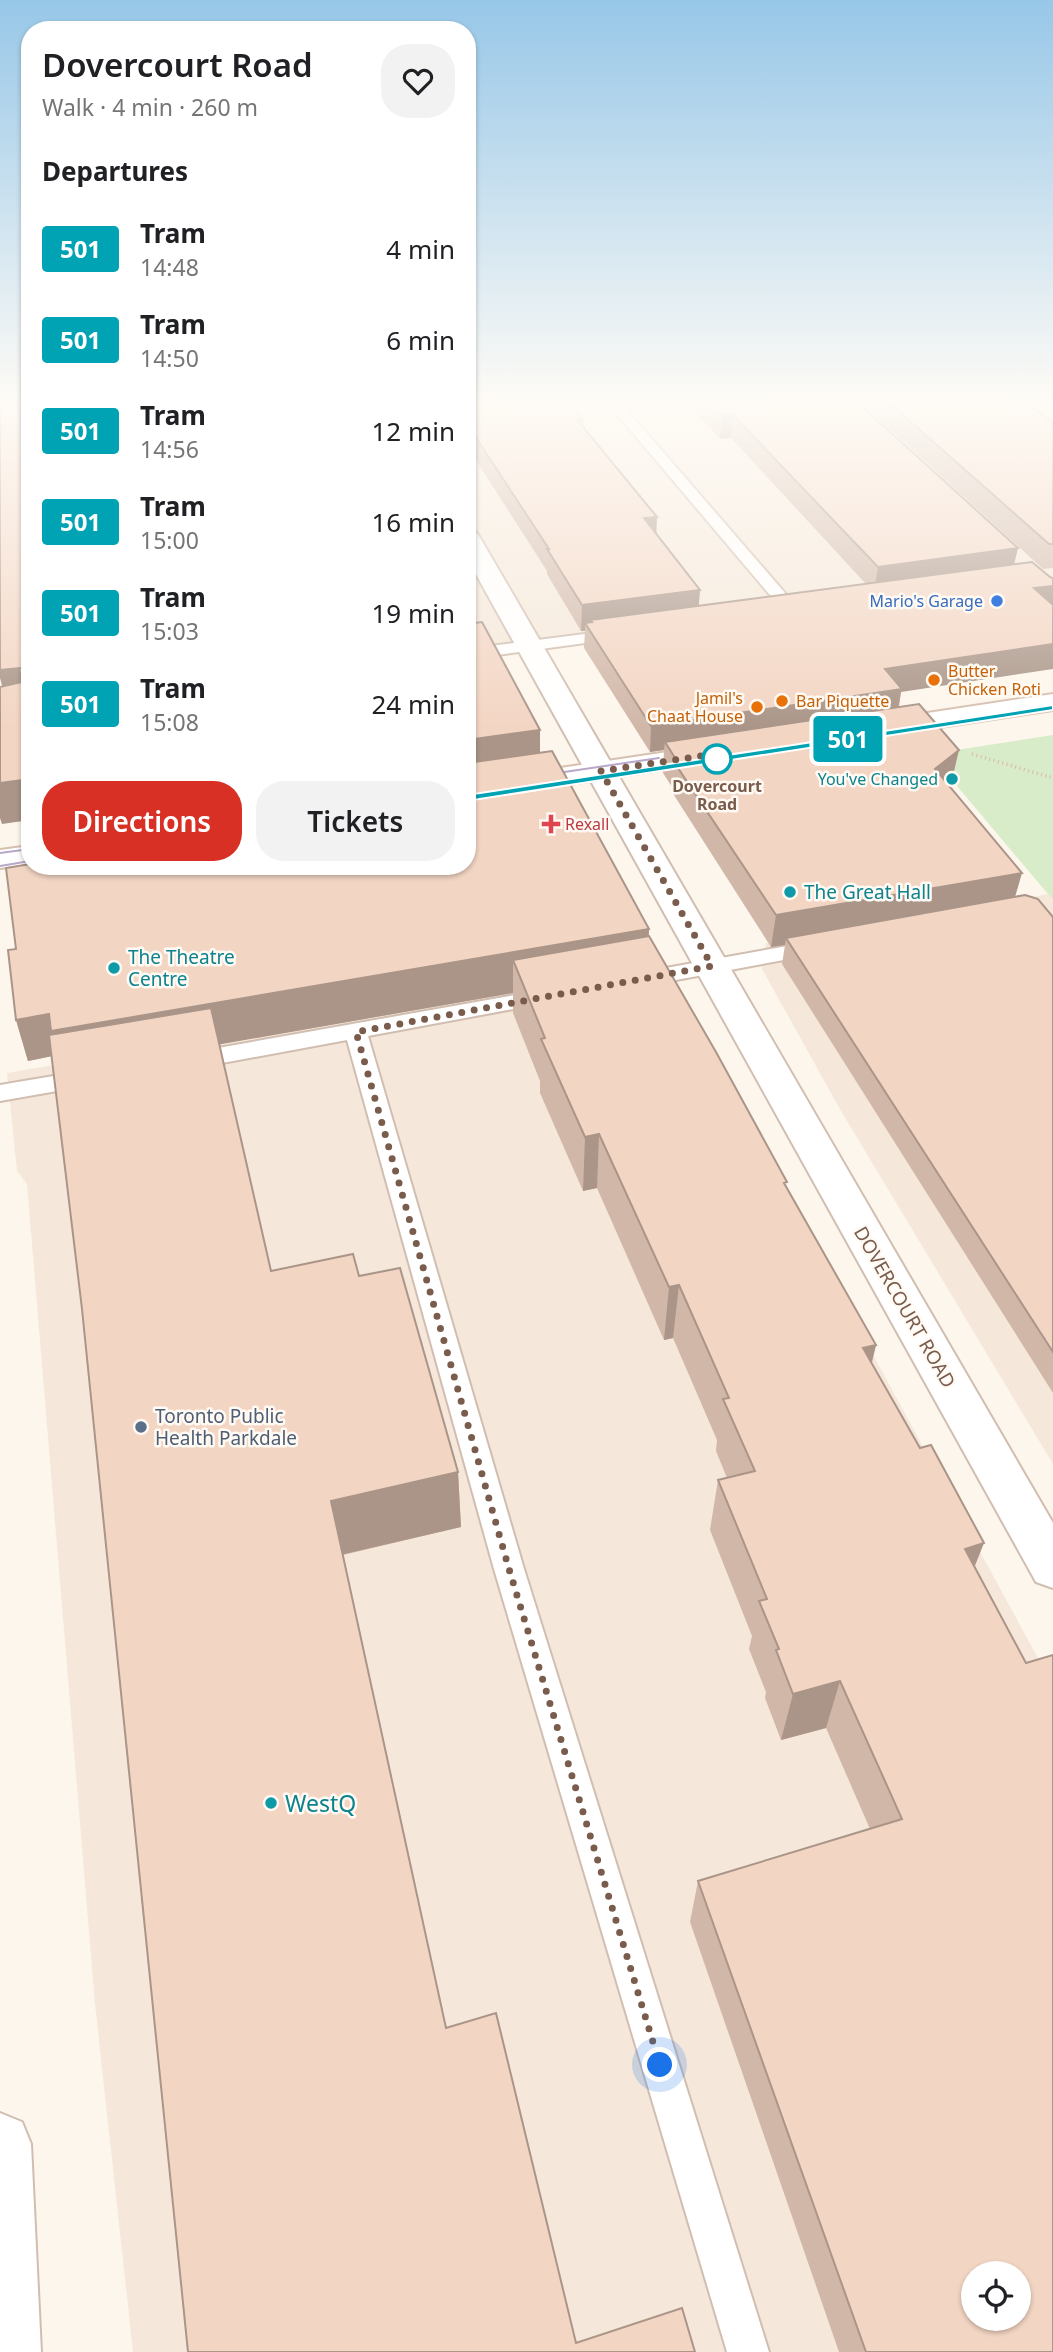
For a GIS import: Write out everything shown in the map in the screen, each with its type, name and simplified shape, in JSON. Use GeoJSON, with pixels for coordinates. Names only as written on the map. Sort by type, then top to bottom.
{"type":"FeatureCollection","features":[{"type":"Feature","properties":{"kind":"street","name":"DOVERCOURT ROAD"},"geometry":{"type":"LineString","coordinates":[[476,552],[1053,1567]]}},
{"type":"Feature","properties":{"kind":"street"},"geometry":{"type":"LineString","coordinates":[[850,733],[1053,702]]}},
{"type":"Feature","properties":{"kind":"street"},"geometry":{"type":"LineString","coordinates":[[476,790],[741,750]]}},
{"type":"Feature","properties":{"kind":"street"},"geometry":{"type":"LineString","coordinates":[[0,859],[21,856]]}},
{"type":"Feature","properties":{"kind":"street"},"geometry":{"type":"LineString","coordinates":[[0,2144],[8,2352]]}},
{"type":"Feature","properties":{"kind":"lane"},"geometry":{"type":"LineString","coordinates":[[705,510],[792,611]]}},
{"type":"Feature","properties":{"kind":"lane"},"geometry":{"type":"LineString","coordinates":[[476,653],[628,633]]}},
{"type":"Feature","properties":{"kind":"lane"},"geometry":{"type":"LineString","coordinates":[[620,983],[829,946]]}},
{"type":"Feature","properties":{"kind":"lane"},"geometry":{"type":"LineString","coordinates":[[162,1066],[567,993]]}},
{"type":"Feature","properties":{"kind":"lane"},"geometry":{"type":"LineString","coordinates":[[356,1032],[509,1569],[748,2352]]}},
{"type":"Feature","properties":{"kind":"lane"},"geometry":{"type":"LineString","coordinates":[[0,1093],[109,1075]]}},
{"type":"Feature","properties":{"kind":"path"},"geometry":{"type":"LineString","coordinates":[[968,753],[1053,778]]}},
{"type":"Feature","properties":{"kind":"shaded area"},"geometry":{"type":"Polygon","coordinates":[[[476,510],[1053,510],[1053,579],[476,657],[476,510]]]}},
{"type":"Feature","properties":{"kind":"shaded area"},"geometry":{"type":"Polygon","coordinates":[[[476,873],[719,1071],[1053,1686],[1053,2352],[133,2352],[95,2004],[27,1184],[17,1171],[7,1073],[227,1035],[204,875],[476,873]]]}},
{"type":"Feature","properties":{"kind":"shaded area"},"geometry":{"type":"Polygon","coordinates":[[[1048,894],[1053,900],[1053,1464],[841,1111],[762,969],[766,943],[1048,894]]]}},
{"type":"Feature","properties":{"kind":"green space"},"geometry":{"type":"Polygon","coordinates":[[[1053,735],[1053,900],[930,754],[1053,735]]]}},
{"type":"Feature","properties":{"kind":"building"},"geometry":{"type":"Polygon","coordinates":[[[0,510],[21,510],[21,669],[0,670],[0,510]]]}},
{"type":"Feature","properties":{"kind":"building"},"geometry":{"type":"Polygon","coordinates":[[[523,510],[651,510],[657,517],[644,518],[700,590],[582,605],[523,510]]]}},
{"type":"Feature","properties":{"kind":"building"},"geometry":{"type":"Polygon","coordinates":[[[823,510],[976,510],[1018,548],[878,567],[823,510]]]}},
{"type":"Feature","properties":{"kind":"building"},"geometry":{"type":"Polygon","coordinates":[[[1010,510],[1053,510],[1053,544],[1049,544],[1010,510]]]}},
{"type":"Feature","properties":{"kind":"building"},"geometry":{"type":"Polygon","coordinates":[[[1032,562],[1053,578],[1053,586],[1034,588],[1053,605],[1053,644],[885,669],[902,689],[651,726],[585,623],[592,622],[590,620],[1032,562]]]}},
{"type":"Feature","properties":{"kind":"building"},"geometry":{"type":"Polygon","coordinates":[[[482,622],[540,730],[476,739],[476,623],[482,622]]]}},
{"type":"Feature","properties":{"kind":"building"},"geometry":{"type":"Polygon","coordinates":[[[21,682],[21,780],[0,783],[0,687],[21,682]]]}},
{"type":"Feature","properties":{"kind":"building"},"geometry":{"type":"Polygon","coordinates":[[[919,704],[959,750],[935,769],[1022,873],[776,915],[674,762],[677,761],[665,742],[919,704]]]}},
{"type":"Feature","properties":{"kind":"building"},"geometry":{"type":"Polygon","coordinates":[[[552,751],[649,929],[51,1031],[49,1014],[16,1020],[8,950],[16,949],[6,868],[21,866],[21,875],[476,875],[476,762],[552,751]]]}},
{"type":"Feature","properties":{"kind":"building"},"geometry":{"type":"Polygon","coordinates":[[[1025,895],[1038,899],[1053,917],[1053,1352],[786,938],[1025,895]]]}},
{"type":"Feature","properties":{"kind":"building"},"geometry":{"type":"Polygon","coordinates":[[[649,936],[716,1052],[787,1182],[784,1183],[876,1345],[863,1348],[920,1448],[931,1445],[984,1543],[965,1549],[1026,1663],[1053,1655],[1053,2352],[866,2352],[698,1881],[902,1819],[840,1681],[793,1694],[776,1650],[779,1649],[759,1601],[767,1599],[718,1480],[755,1471],[723,1399],[729,1398],[679,1285],[669,1287],[599,1134],[585,1137],[541,1039],[545,1038],[513,960],[649,936]]]}},
{"type":"Feature","properties":{"kind":"building","name":"WestQ"},"geometry":{"type":"Polygon","coordinates":[[[211,1008],[271,1271],[353,1254],[359,1276],[400,1268],[458,1472],[331,1501],[446,2028],[496,2013],[576,2343],[682,2308],[695,2352],[188,2352],[82,1309],[49,1035],[211,1008]]]}},
{"type":"Feature","properties":{"kind":"tram line"},"geometry":{"type":"LineString","coordinates":[[920,728],[1053,708]]}},
{"type":"Feature","properties":{"kind":"tram line","name":"501"},"geometry":{"type":"LineString","coordinates":[[476,797],[1053,708]]}},
{"type":"Feature","properties":{"kind":"tram line"},"geometry":{"type":"LineString","coordinates":[[544,775],[659,758]]}},
{"type":"Feature","properties":{"kind":"tram line"},"geometry":{"type":"LineString","coordinates":[[550,786],[682,765]]}},
{"type":"Feature","properties":{"kind":"tram line"},"geometry":{"type":"LineString","coordinates":[[0,853],[21,850]]}},
{"type":"Feature","properties":{"kind":"tram line"},"geometry":{"type":"LineString","coordinates":[[0,866],[21,862]]}},
{"type":"Feature","properties":{"kind":"place","name":"Mario's Garage"},"geometry":{"type":"Point","coordinates":[997,601]}},
{"type":"Feature","properties":{"kind":"place","name":"Butter Chicken Roti"},"geometry":{"type":"Point","coordinates":[934,680]}},
{"type":"Feature","properties":{"kind":"place","name":"Bar Piquette"},"geometry":{"type":"Point","coordinates":[782,701]}},
{"type":"Feature","properties":{"kind":"place","name":"Jamil's Chaat House"},"geometry":{"type":"Point","coordinates":[757,707]}},
{"type":"Feature","properties":{"kind":"place","name":"Dovercourt Road"},"geometry":{"type":"Point","coordinates":[717,759]}},
{"type":"Feature","properties":{"kind":"place","name":"You've Changed"},"geometry":{"type":"Point","coordinates":[952,779]}},
{"type":"Feature","properties":{"kind":"place","name":"Rexall"},"geometry":{"type":"Point","coordinates":[551,824]}},
{"type":"Feature","properties":{"kind":"place","name":"The Great Hall"},"geometry":{"type":"Point","coordinates":[790,892]}},
{"type":"Feature","properties":{"kind":"place","name":"The Theatre Centre"},"geometry":{"type":"Point","coordinates":[114,968]}},
{"type":"Feature","properties":{"kind":"place","name":"Toronto Public Health Parkdale"},"geometry":{"type":"Point","coordinates":[141,1427]}},
{"type":"Feature","properties":{"kind":"place","name":"WestQ"},"geometry":{"type":"Point","coordinates":[271,1803]}},
{"type":"Feature","properties":{"kind":"route"},"geometry":{"type":"LineString","coordinates":[[660,2065],[509,1569],[356,1032],[712,966],[601,771],[728,752],[717,759]]}}]}
